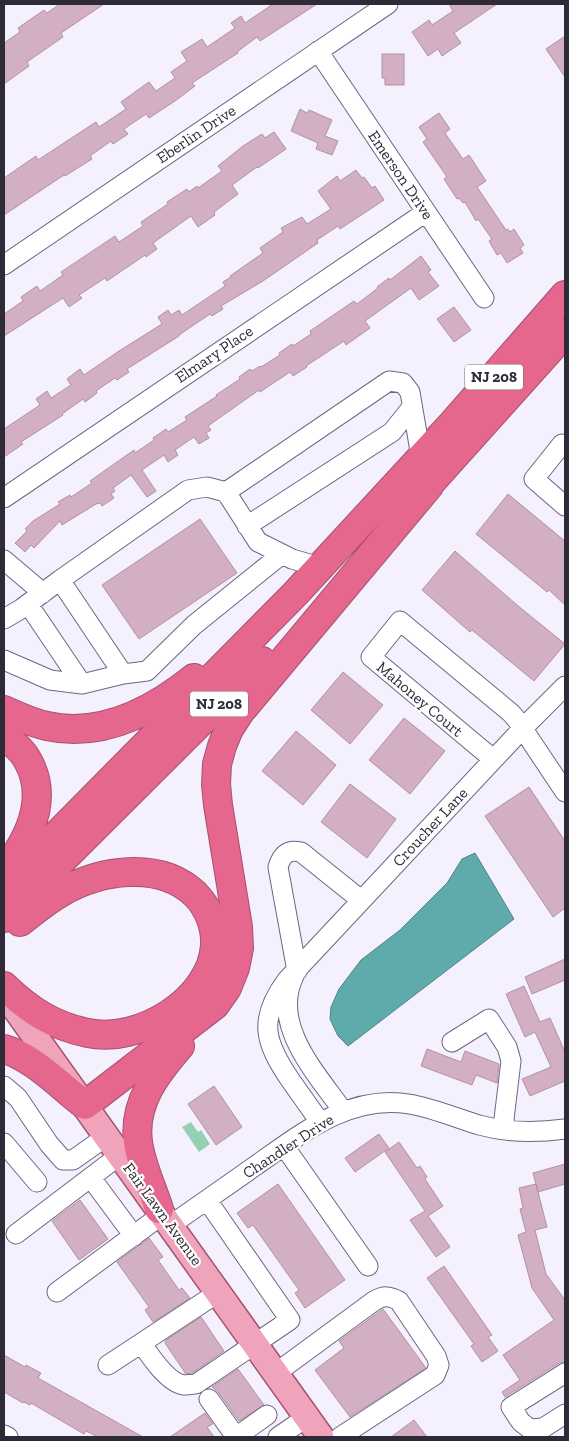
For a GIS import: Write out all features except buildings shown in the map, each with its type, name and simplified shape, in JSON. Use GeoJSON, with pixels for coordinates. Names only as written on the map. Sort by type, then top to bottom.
{"type":"FeatureCollection","features":[{"type":"Feature","properties":{"kind":"highway","name":"NJ 208"},"geometry":{"type":"LineString","coordinates":[[4,888],[213,678],[317,570],[491,380],[565,295]]}},
{"type":"Feature","properties":{"kind":"highway","name":"NJ 208"},"geometry":{"type":"LineString","coordinates":[[4,918],[270,653],[429,486],[565,333]]}},
{"type":"Feature","properties":{"kind":"highway"},"geometry":{"type":"LineString","coordinates":[[164,1216],[143,1162],[138,1143],[138,1123],[142,1102],[160,1069],[215,1005],[227,988],[236,968],[239,948],[238,927],[218,805],[217,764],[222,746],[240,712],[429,486]]}},
{"type":"Feature","properties":{"kind":"highway"},"geometry":{"type":"LineString","coordinates":[[4,710],[46,726],[62,729],[94,728],[128,718],[165,699],[185,685],[317,570]]}},
{"type":"Feature","properties":{"kind":"highway"},"geometry":{"type":"LineString","coordinates":[[4,737],[12,741],[24,754],[33,771],[37,788],[36,804],[29,831],[16,856],[4,872]]}},
{"type":"Feature","properties":{"kind":"highway"},"geometry":{"type":"LineString","coordinates":[[4,936],[42,905],[77,884],[117,873],[139,872],[158,874],[175,880],[188,888],[200,900],[209,914],[214,929],[215,946],[212,962],[206,976],[196,991],[182,1005],[166,1016],[149,1025],[130,1031],[90,1034],[49,1021],[31,1010],[4,986]]}},
{"type":"Feature","properties":{"kind":"highway"},"geometry":{"type":"LineString","coordinates":[[4,1049],[14,1052],[25,1059],[85,1105],[215,1005]]}},
{"type":"Feature","properties":{"kind":"main road","name":"Fair Lawn Avenue"},"geometry":{"type":"LineString","coordinates":[[4,993],[256,1343],[321,1437]]}},
{"type":"Feature","properties":{"kind":"street","name":"Eberlin Drive"},"geometry":{"type":"LineString","coordinates":[[4,265],[388,4]]}},
{"type":"Feature","properties":{"kind":"street","name":"Emerson Drive"},"geometry":{"type":"LineString","coordinates":[[318,52],[484,298]]}},
{"type":"Feature","properties":{"kind":"street","name":"Elmary Place"},"geometry":{"type":"LineString","coordinates":[[4,498],[426,212]]}},
{"type":"Feature","properties":{"kind":"street"},"geometry":{"type":"LineString","coordinates":[[226,492],[390,381],[403,384],[410,392],[420,457]]}},
{"type":"Feature","properties":{"kind":"street"},"geometry":{"type":"LineString","coordinates":[[247,526],[392,432],[412,407]]}},
{"type":"Feature","properties":{"kind":"street"},"geometry":{"type":"LineString","coordinates":[[565,447],[562,444],[534,479],[565,506]]}},
{"type":"Feature","properties":{"kind":"street"},"geometry":{"type":"LineString","coordinates":[[4,619],[36,599],[188,490],[207,487],[226,492],[258,542],[317,570]]}},
{"type":"Feature","properties":{"kind":"street"},"geometry":{"type":"LineString","coordinates":[[4,660],[50,680],[82,684],[123,674],[147,671],[194,625],[282,554]]}},
{"type":"Feature","properties":{"kind":"street"},"geometry":{"type":"LineString","coordinates":[[4,560],[36,599],[82,684]]}},
{"type":"Feature","properties":{"kind":"street"},"geometry":{"type":"LineString","coordinates":[[60,580],[123,674]]}},
{"type":"Feature","properties":{"kind":"street","name":"Mahoney Court"},"geometry":{"type":"LineString","coordinates":[[493,759],[370,658],[400,621],[511,712],[523,728]]}},
{"type":"Feature","properties":{"kind":"street","name":"Croucher Lane"},"geometry":{"type":"LineString","coordinates":[[320,1122],[272,1049],[268,1034],[268,1019],[272,1005],[282,986],[493,759],[523,728],[562,696]]}},
{"type":"Feature","properties":{"kind":"street"},"geometry":{"type":"LineString","coordinates":[[523,728],[565,792]]}},
{"type":"Feature","properties":{"kind":"street"},"geometry":{"type":"LineString","coordinates":[[297,971],[278,867],[280,859],[285,853],[293,850],[301,852],[361,900]]}},
{"type":"Feature","properties":{"kind":"street","name":"Croucher Lane"},"geometry":{"type":"LineString","coordinates":[[297,971],[291,982],[288,995],[290,1025],[294,1039],[343,1111]]}},
{"type":"Feature","properties":{"kind":"street"},"geometry":{"type":"LineString","coordinates":[[452,1042],[489,1019],[507,1047],[511,1061],[504,1119],[506,1130]]}},
{"type":"Feature","properties":{"kind":"street"},"geometry":{"type":"LineString","coordinates":[[4,1086],[18,1098],[63,1160],[74,1160],[114,1145]]}},
{"type":"Feature","properties":{"kind":"street","name":"Chandler Drive"},"geometry":{"type":"LineString","coordinates":[[57,1292],[164,1216],[207,1200],[320,1122],[343,1111],[377,1103],[410,1104],[480,1125],[506,1130],[525,1132],[565,1129]]}},
{"type":"Feature","properties":{"kind":"street"},"geometry":{"type":"LineString","coordinates":[[4,1143],[37,1182]]}},
{"type":"Feature","properties":{"kind":"street"},"geometry":{"type":"LineString","coordinates":[[16,1234],[91,1178],[114,1145]]}},
{"type":"Feature","properties":{"kind":"street"},"geometry":{"type":"LineString","coordinates":[[284,1146],[368,1266]]}},
{"type":"Feature","properties":{"kind":"street"},"geometry":{"type":"LineString","coordinates":[[91,1178],[134,1236]]}},
{"type":"Feature","properties":{"kind":"street"},"geometry":{"type":"LineString","coordinates":[[142,1344],[152,1359],[167,1375],[182,1385],[196,1384],[290,1320],[207,1200]]}},
{"type":"Feature","properties":{"kind":"street"},"geometry":{"type":"LineString","coordinates":[[108,1365],[219,1292]]}},
{"type":"Feature","properties":{"kind":"street"},"geometry":{"type":"LineString","coordinates":[[276,1373],[374,1301],[390,1296],[399,1301],[436,1356],[439,1365],[435,1375],[340,1437]]}},
{"type":"Feature","properties":{"kind":"street"},"geometry":{"type":"LineString","coordinates":[[565,1373],[511,1407],[521,1422],[530,1430],[543,1428],[565,1414]]}},
{"type":"Feature","properties":{"kind":"street"},"geometry":{"type":"LineString","coordinates":[[209,1399],[236,1437],[253,1432],[267,1415]]}},
{"type":"Feature","properties":{"kind":"street"},"geometry":{"type":"LineString","coordinates":[[278,1437],[307,1417]]}},
{"type":"Feature","properties":{"kind":"street"},"geometry":{"type":"LineString","coordinates":[[4,1435],[8,1437]]}},
{"type":"Feature","properties":{"kind":"shaded area"},"geometry":{"type":"Polygon","coordinates":[[[475,853],[514,919],[348,1046],[338,1036],[330,1019],[331,1007],[339,989],[361,960],[400,930],[447,883],[462,859],[475,853]]]}},
{"type":"Feature","properties":{"kind":"shaded area"},"geometry":{"type":"Polygon","coordinates":[[[191,1122],[198,1132],[201,1130],[210,1144],[199,1152],[182,1127],[191,1122]]]}}]}
